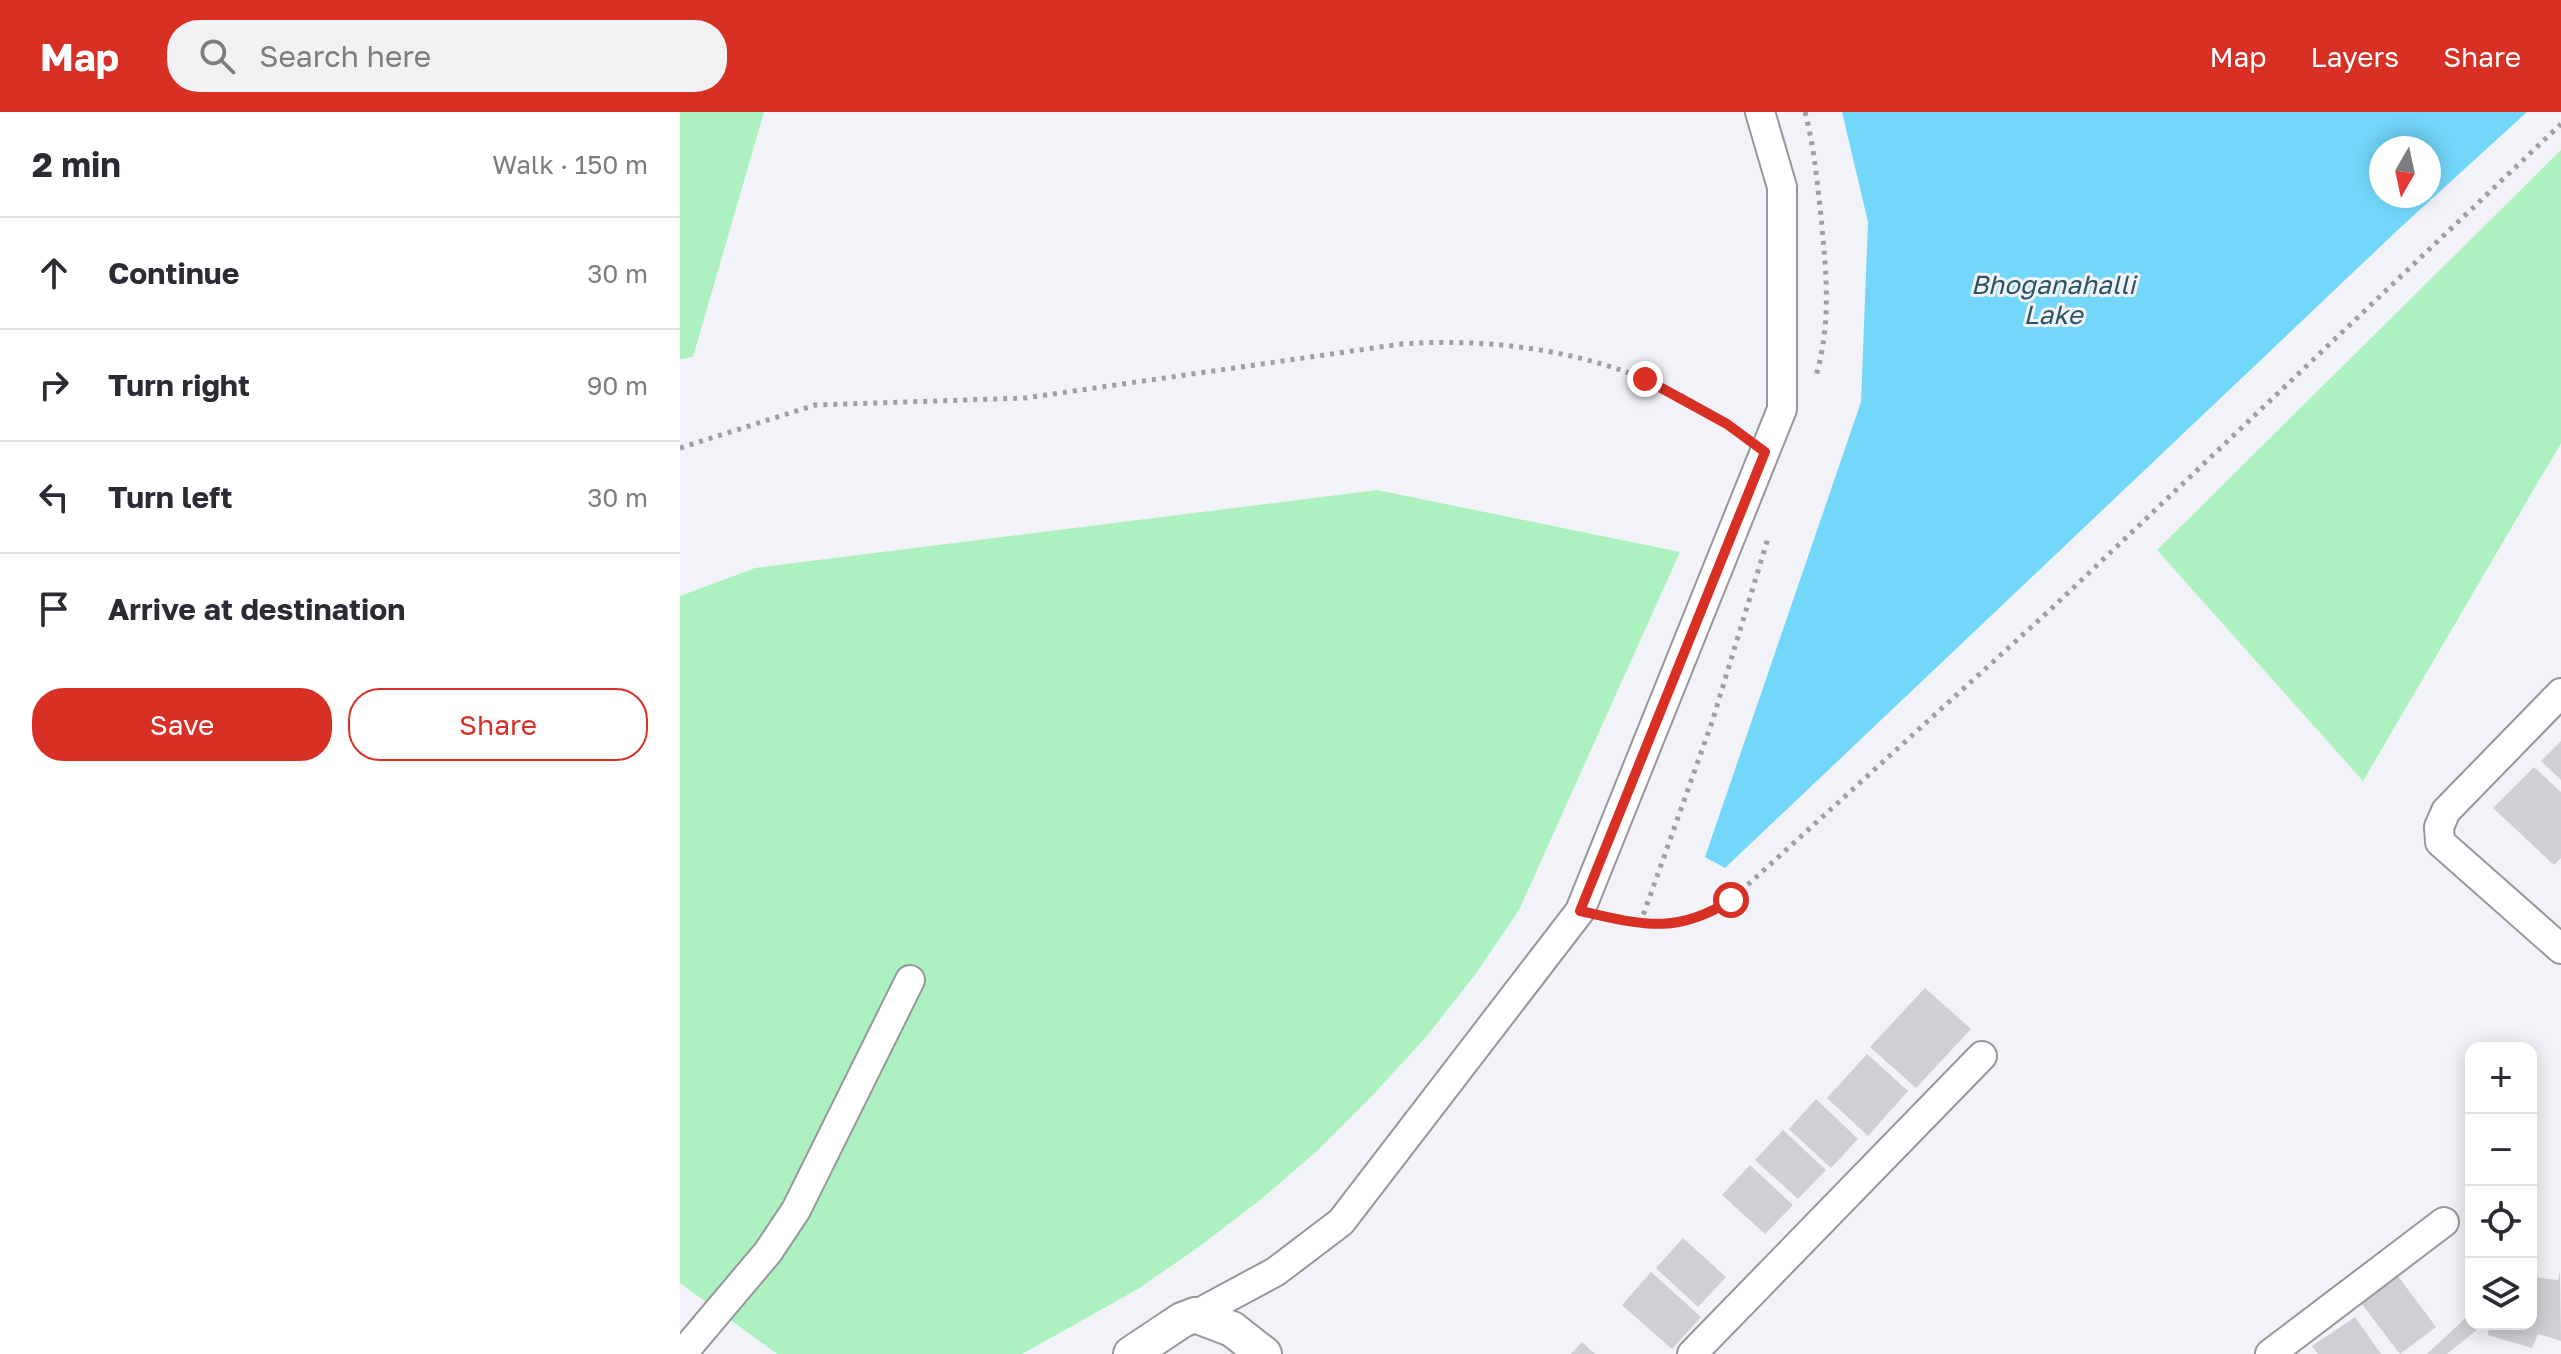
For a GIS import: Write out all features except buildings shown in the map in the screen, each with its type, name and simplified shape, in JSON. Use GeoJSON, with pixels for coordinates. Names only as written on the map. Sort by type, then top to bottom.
{"type":"FeatureCollection","features":[{"type":"Feature","properties":{"kind":"street"},"geometry":{"type":"LineString","coordinates":[[1131,1354],[1182,1320],[1275,1272],[1341,1222],[1580,911],[1782,409],[1782,187],[1760,112]]}},
{"type":"Feature","properties":{"kind":"street"},"geometry":{"type":"LineString","coordinates":[[2561,693],[2446,811],[2439,827],[2440,842],[2561,949]]}},
{"type":"Feature","properties":{"kind":"street"},"geometry":{"type":"LineString","coordinates":[[681,1353],[768,1252],[796,1210],[910,980]]}},
{"type":"Feature","properties":{"kind":"street"},"geometry":{"type":"LineString","coordinates":[[1692,1354],[1982,1056]]}},
{"type":"Feature","properties":{"kind":"street"},"geometry":{"type":"LineString","coordinates":[[2270,1354],[2444,1222]]}},
{"type":"Feature","properties":{"kind":"street"},"geometry":{"type":"LineString","coordinates":[[1195,1315],[1232,1329],[1264,1354]]}},
{"type":"Feature","properties":{"kind":"path"},"geometry":{"type":"LineString","coordinates":[[1580,911],[1640,924],[1681,923],[1707,915],[1731,900],[2050,610],[2561,124]]}},
{"type":"Feature","properties":{"kind":"path"},"geometry":{"type":"LineString","coordinates":[[680,448],[815,405],[1025,398],[1401,344],[1451,340],[1552,350],[1645,379],[1727,424],[1765,452]]}},
{"type":"Feature","properties":{"kind":"green space"},"geometry":{"type":"Polygon","coordinates":[[[680,112],[764,112],[693,357],[680,359],[680,112]]]}},
{"type":"Feature","properties":{"kind":"green space"},"geometry":{"type":"Polygon","coordinates":[[[2561,150],[2561,443],[2363,781],[2157,550],[2561,150]]]}},
{"type":"Feature","properties":{"kind":"green space"},"geometry":{"type":"Polygon","coordinates":[[[1377,490],[1680,552],[1519,910],[1475,975],[1426,1037],[1317,1151],[1260,1200],[1138,1289],[1022,1354],[777,1354],[680,1283],[680,596],[755,568],[1377,490]]]}},
{"type":"Feature","properties":{"kind":"water","name":"Bhoganahalli Lake"},"geometry":{"type":"Polygon","coordinates":[[[1842,112],[2527,112],[2441,190],[2441,136],[2369,136],[2369,208],[2422,208],[1725,868],[1705,857],[1861,402],[1868,222],[1842,112]]]}},
{"type":"Feature","properties":{"kind":"route"},"geometry":{"type":"LineString","coordinates":[[1645,379],[1727,424],[1765,452],[1580,911],[1640,924],[1681,923],[1707,915],[1731,900]]}}]}
